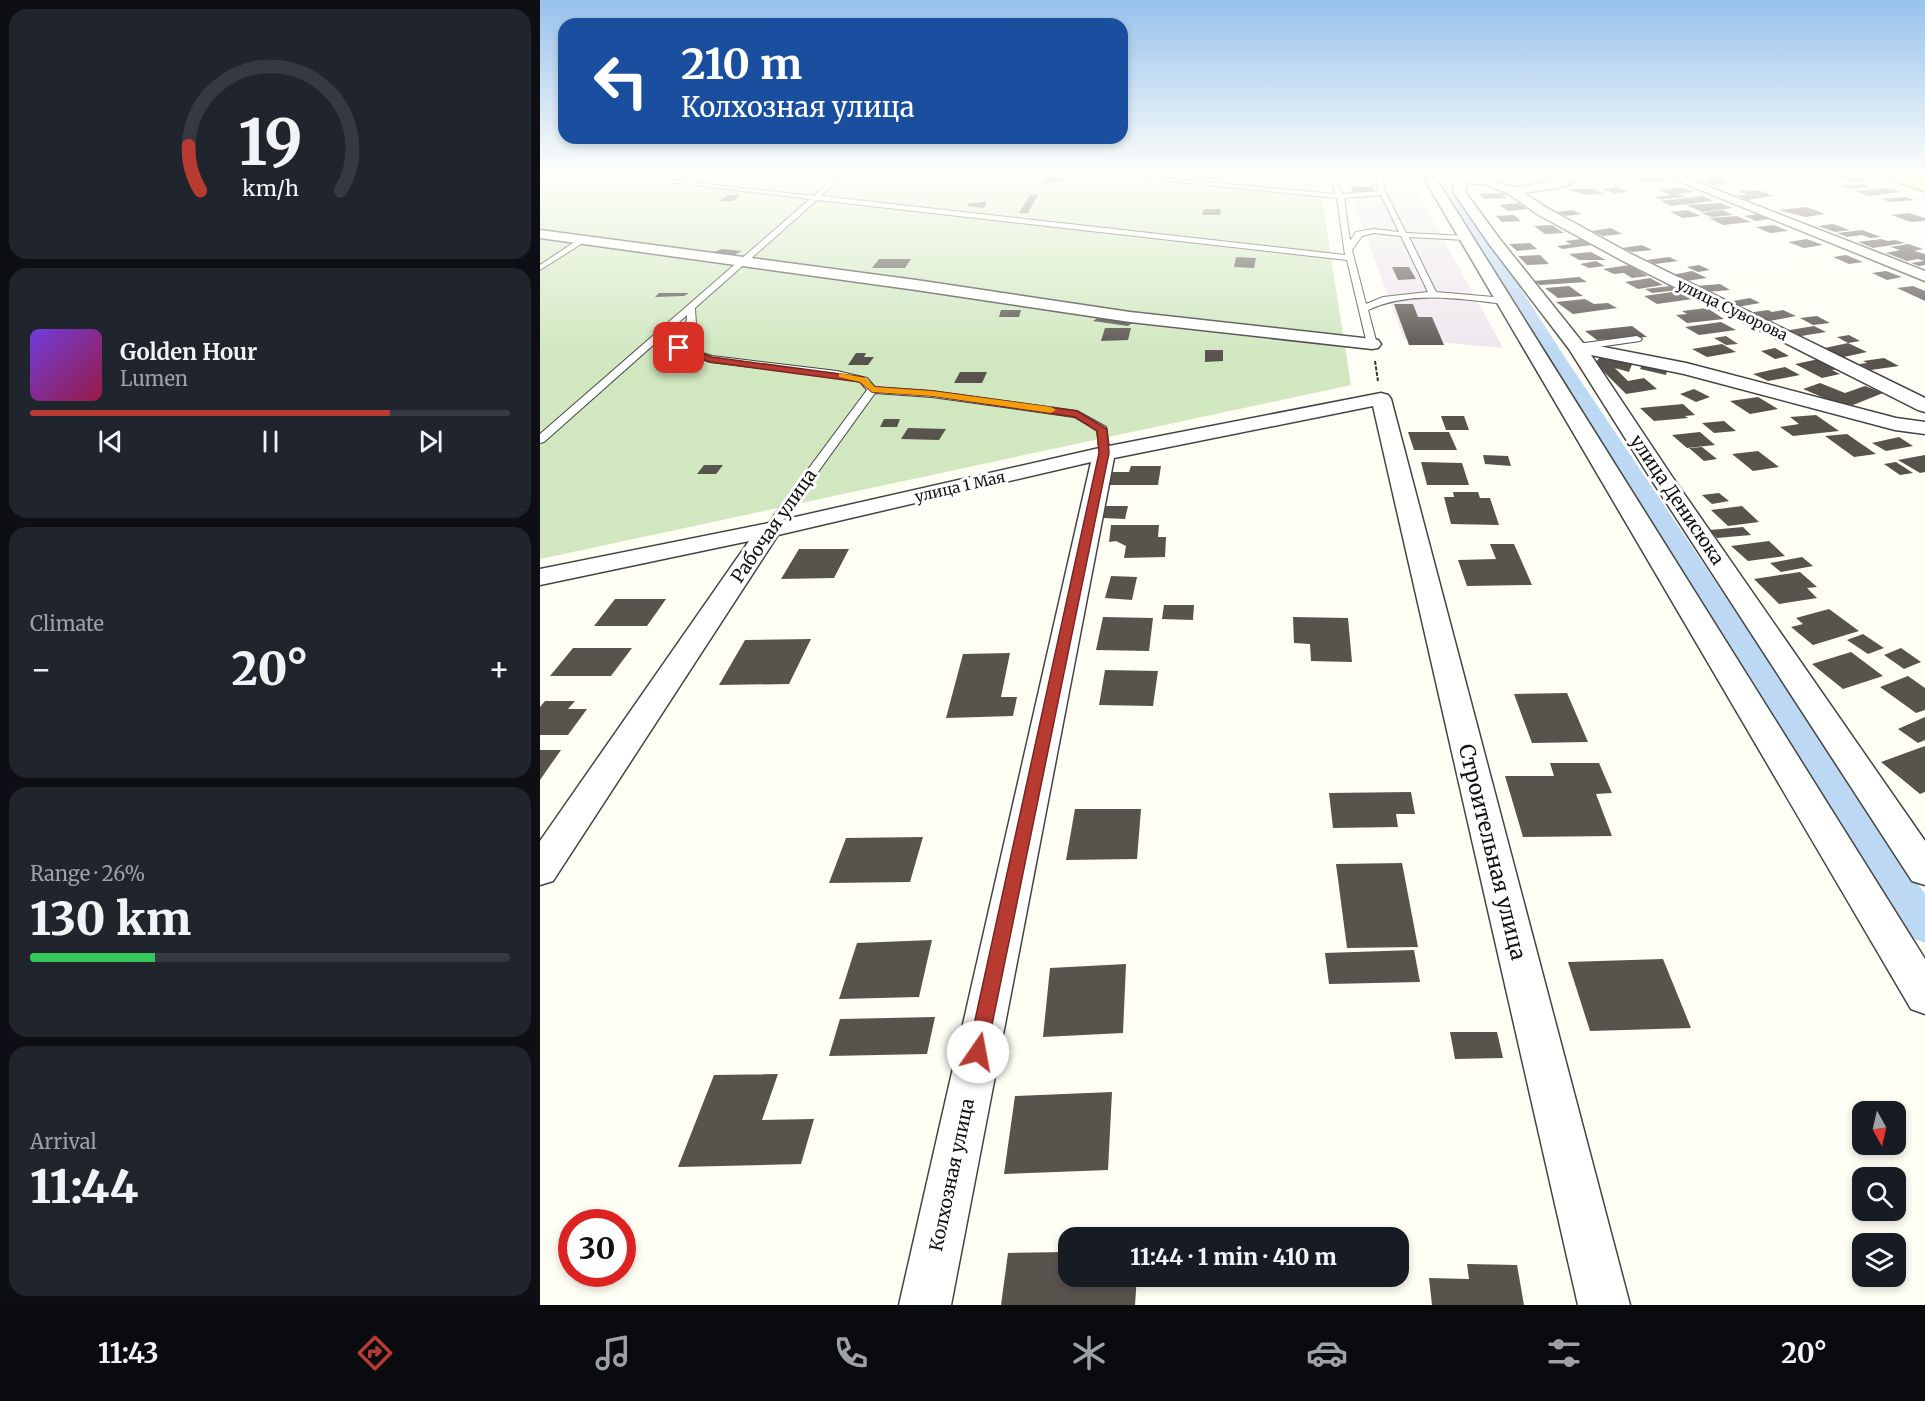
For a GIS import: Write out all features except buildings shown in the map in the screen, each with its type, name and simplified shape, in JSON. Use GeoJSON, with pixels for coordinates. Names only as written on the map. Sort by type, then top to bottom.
{"type":"FeatureCollection","features":[{"type":"Feature","properties":{"kind":"street"},"geometry":{"type":"LineString","coordinates":[[548,235],[1130,317],[1372,344]]}},
{"type":"Feature","properties":{"kind":"street"},"geometry":{"type":"LineString","coordinates":[[1464,235],[1925,995]]}},
{"type":"Feature","properties":{"kind":"street","name":"улица Денисюка"},"geometry":{"type":"LineString","coordinates":[[1490,235],[1577,347],[1660,476],[1925,870]]}},
{"type":"Feature","properties":{"kind":"street","name":"улица Суворова"},"geometry":{"type":"LineString","coordinates":[[1587,235],[1626,257],[1925,406]]}},
{"type":"Feature","properties":{"kind":"street"},"geometry":{"type":"LineString","coordinates":[[1821,235],[1925,276]]}},
{"type":"Feature","properties":{"kind":"street"},"geometry":{"type":"LineString","coordinates":[[1577,347],[1674,366],[1895,424],[1925,428]]}},
{"type":"Feature","properties":{"kind":"street","name":"улица 1 Мая"},"geometry":{"type":"LineString","coordinates":[[540,577],[769,530],[1104,453],[1381,399]]}},
{"type":"Feature","properties":{"kind":"street","name":"Строительная улица"},"geometry":{"type":"LineString","coordinates":[[1381,399],[1604,1305]]}},
{"type":"Feature","properties":{"kind":"street","name":"Колхозная улица"},"geometry":{"type":"LineString","coordinates":[[925,1305],[1104,453]]}},
{"type":"Feature","properties":{"kind":"street","name":"Рабочая улица"},"geometry":{"type":"LineString","coordinates":[[540,870],[769,530]]}},
{"type":"Feature","properties":{"kind":"lane"},"geometry":{"type":"LineString","coordinates":[[540,440],[772,235]]}},
{"type":"Feature","properties":{"kind":"lane"},"geometry":{"type":"LineString","coordinates":[[1167,235],[1349,254]]}},
{"type":"Feature","properties":{"kind":"lane"},"geometry":{"type":"LineString","coordinates":[[1346,235],[1372,344]]}},
{"type":"Feature","properties":{"kind":"lane"},"geometry":{"type":"LineString","coordinates":[[1349,254],[1359,235]]}},
{"type":"Feature","properties":{"kind":"lane"},"geometry":{"type":"LineString","coordinates":[[1404,235],[1433,294]]}},
{"type":"Feature","properties":{"kind":"lane"},"geometry":{"type":"LineString","coordinates":[[1413,235],[1466,238]]}},
{"type":"Feature","properties":{"kind":"lane"},"geometry":{"type":"LineString","coordinates":[[540,268],[585,239]]}},
{"type":"Feature","properties":{"kind":"lane"},"geometry":{"type":"LineString","coordinates":[[1363,309],[1383,300],[1433,294],[1505,301]]}},
{"type":"Feature","properties":{"kind":"lane"},"geometry":{"type":"LineString","coordinates":[[691,306],[692,325],[682,337],[679,348],[710,359],[863,380],[872,390]]}},
{"type":"Feature","properties":{"kind":"lane"},"geometry":{"type":"LineString","coordinates":[[1577,347],[1637,339]]}},
{"type":"Feature","properties":{"kind":"lane","name":"Колхозная улица"},"geometry":{"type":"LineString","coordinates":[[872,390],[932,394],[1077,414],[1102,429],[1104,453]]}},
{"type":"Feature","properties":{"kind":"lane","name":"Рабочая улица"},"geometry":{"type":"LineString","coordinates":[[769,530],[872,390]]}},
{"type":"Feature","properties":{"kind":"path"},"geometry":{"type":"LineString","coordinates":[[1372,344],[1381,399]]}},
{"type":"Feature","properties":{"kind":"shaded area"},"geometry":{"type":"Polygon","coordinates":[[[1366,235],[1441,235],[1503,348],[1404,339],[1366,235]]]}},
{"type":"Feature","properties":{"kind":"green space"},"geometry":{"type":"Polygon","coordinates":[[[540,235],[1328,235],[1351,385],[540,559],[540,235]]]}},
{"type":"Feature","properties":{"kind":"waterway"},"geometry":{"type":"LineString","coordinates":[[1479,235],[1559,362],[1925,926]]}},
{"type":"Feature","properties":{"kind":"slow traffic"},"geometry":{"type":"LineString","coordinates":[[843,375],[863,380],[872,390],[932,394],[1051,410]]}},
{"type":"Feature","properties":{"kind":"route"},"geometry":{"type":"LineString","coordinates":[[679,348],[710,359],[837,374],[863,380],[872,390],[932,394],[1077,414],[1102,429],[1104,453],[978,1052]]}}]}
